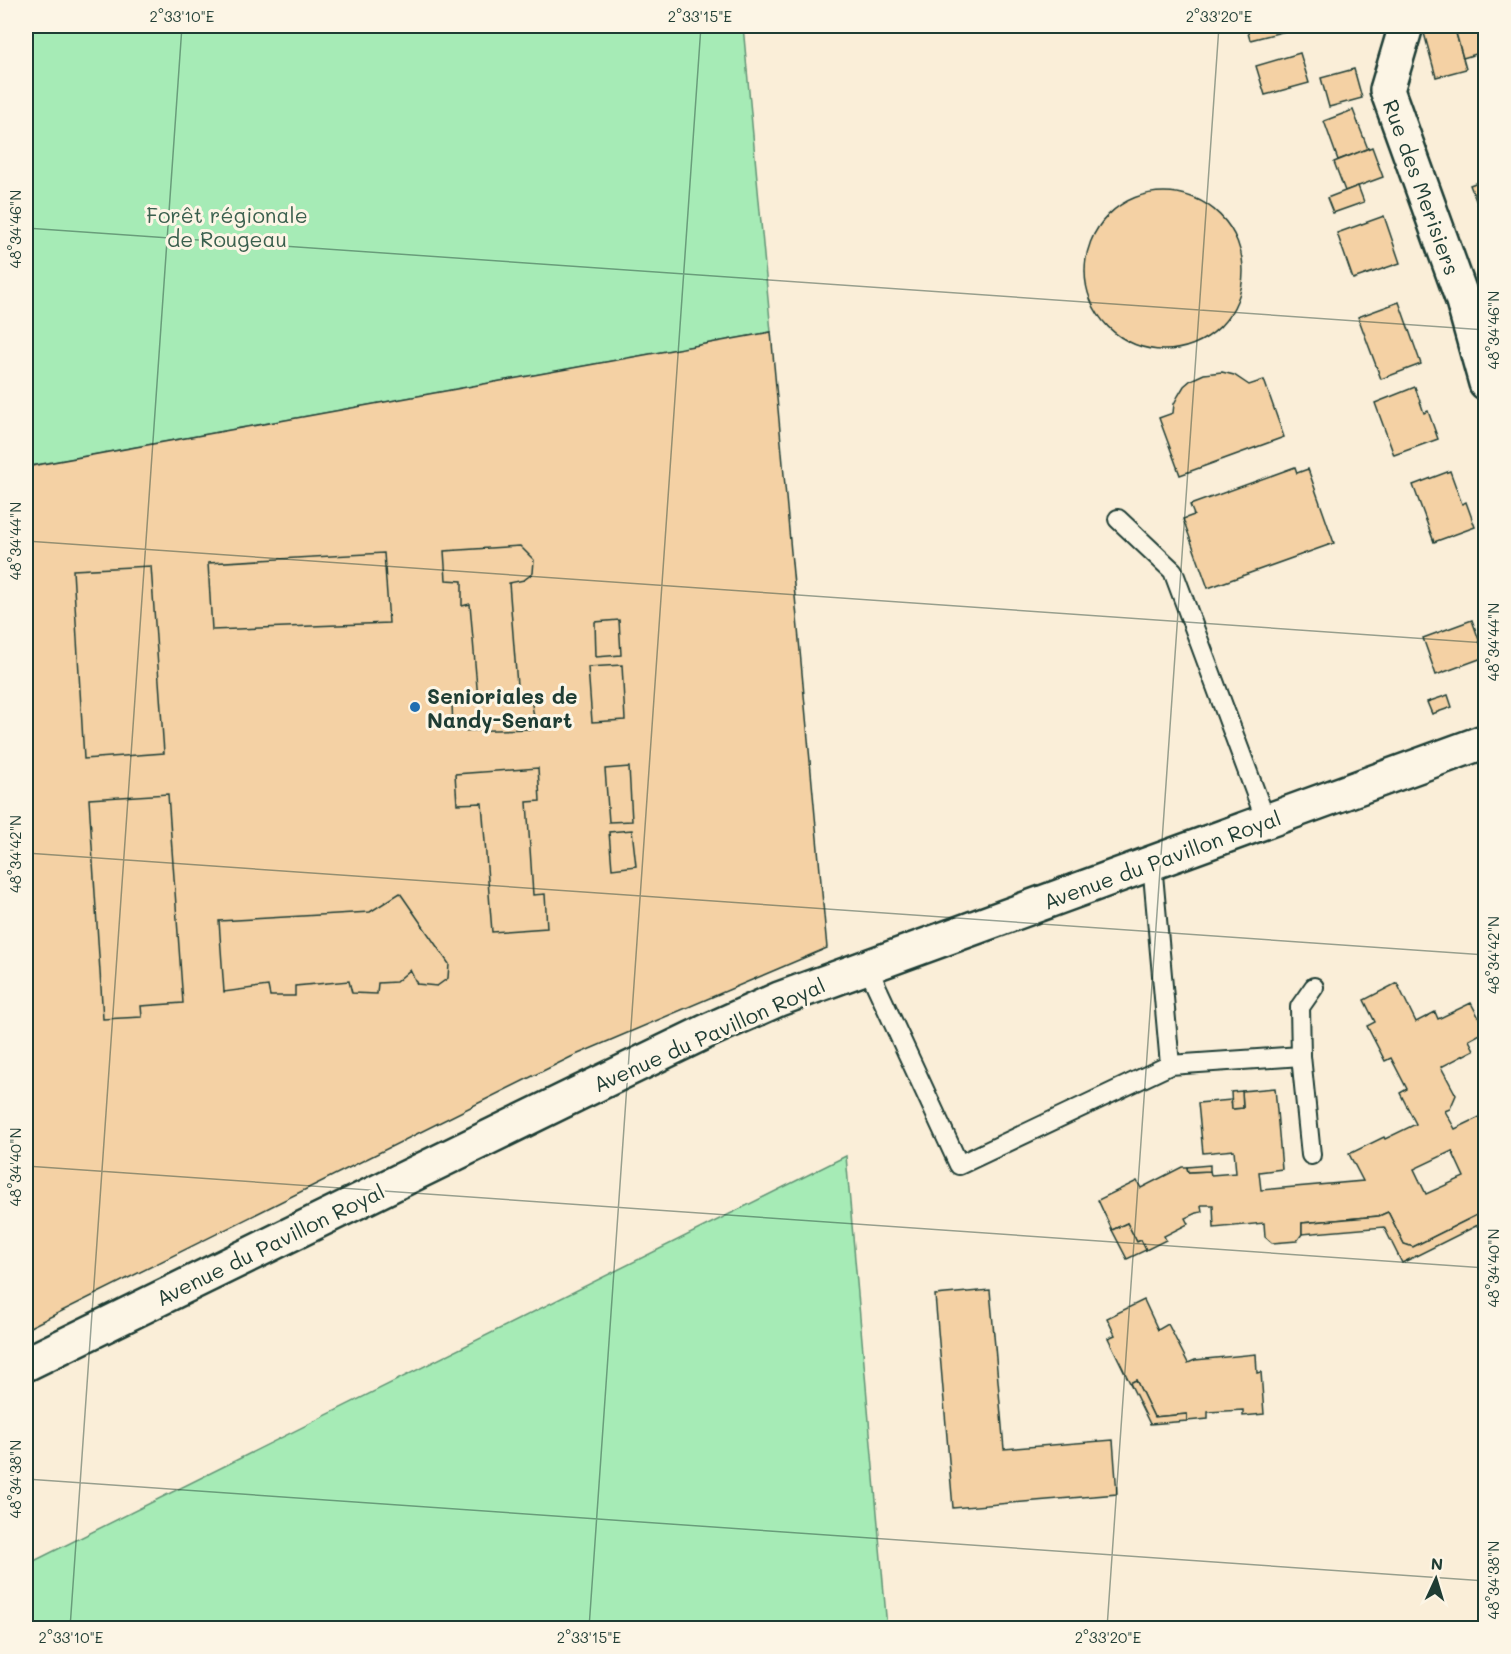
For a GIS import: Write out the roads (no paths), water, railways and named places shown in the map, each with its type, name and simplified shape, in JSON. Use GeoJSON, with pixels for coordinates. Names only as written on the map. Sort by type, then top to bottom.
{"type":"FeatureCollection","features":[{"type":"Feature","properties":{"kind":"street","name":"Rue des Merisiers"},"geometry":{"type":"LineString","coordinates":[[1406,26],[1387,90],[1463,301],[1485,383]]}},
{"type":"Feature","properties":{"kind":"street","name":"Avenue du Pavillon Royal"},"geometry":{"type":"LineString","coordinates":[[26,1364],[705,1032],[778,999],[1485,741]]}},
{"type":"Feature","properties":{"kind":"lane"},"geometry":{"type":"LineString","coordinates":[[1118,519],[1173,571],[1266,821]]}},
{"type":"Feature","properties":{"kind":"lane"},"geometry":{"type":"LineString","coordinates":[[1152,863],[1170,1065]]}},
{"type":"Feature","properties":{"kind":"lane"},"geometry":{"type":"LineString","coordinates":[[867,966],[959,1165],[1170,1065],[1301,1056]]}},
{"type":"Feature","properties":{"kind":"lane"},"geometry":{"type":"LineString","coordinates":[[1311,1155],[1301,1056],[1300,1007],[1314,987]]}},
{"type":"Feature","properties":{"kind":"place","name":"Senioriales de Nandy-Senart"},"geometry":{"type":"Point","coordinates":[415,707]}},
{"type":"Feature","properties":{"kind":"park label","name":"Forêt régionale de Rougeau"},"geometry":{"type":"Point","coordinates":[227,226]}}]}
